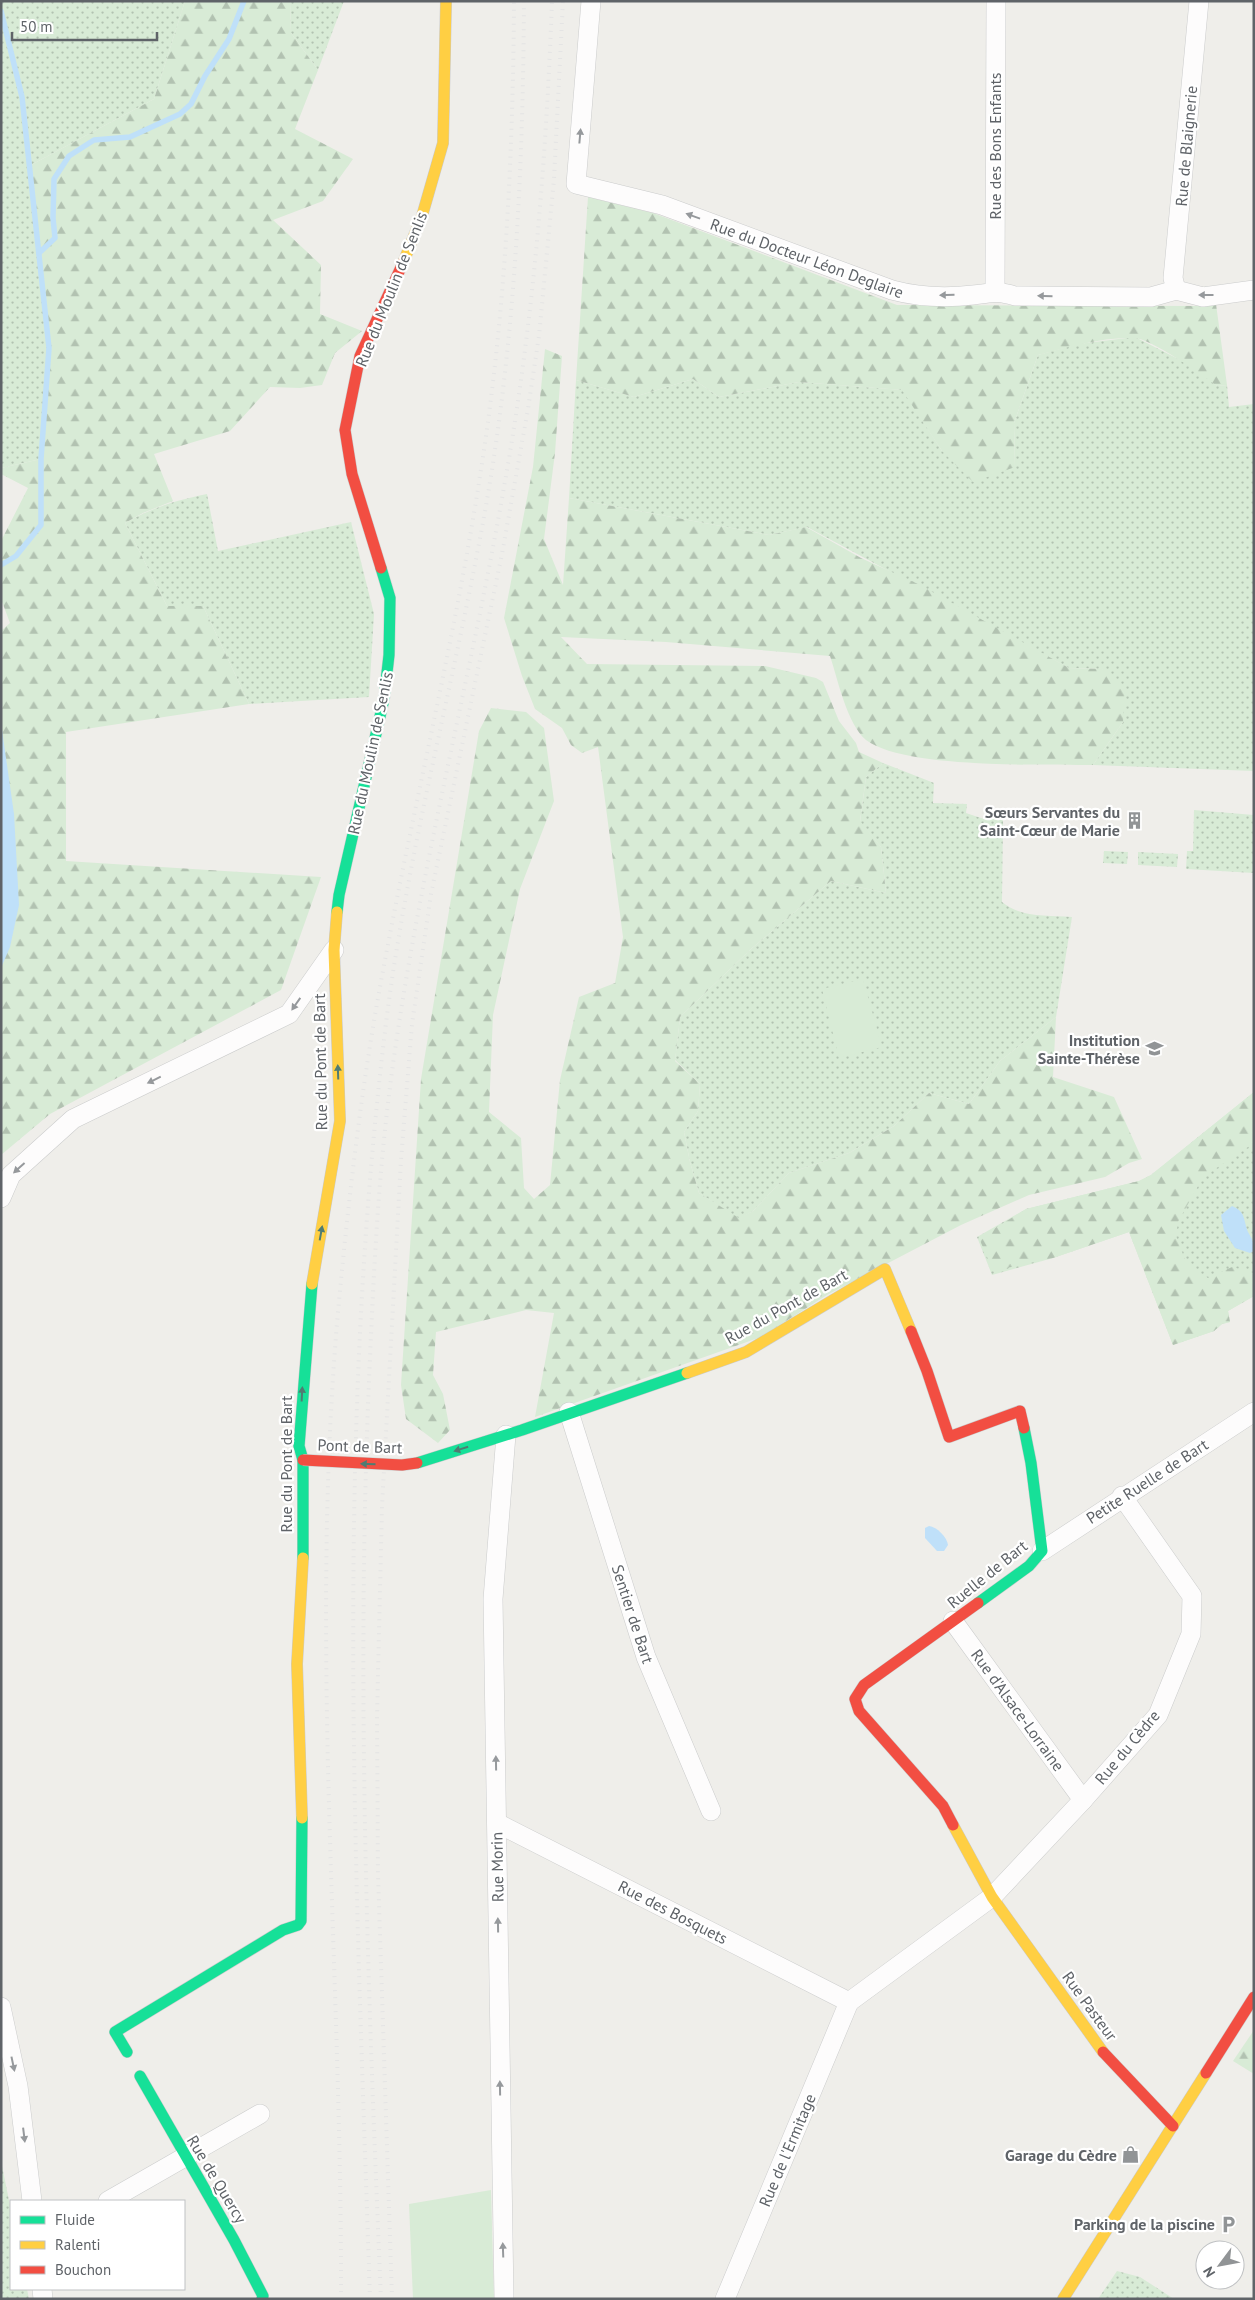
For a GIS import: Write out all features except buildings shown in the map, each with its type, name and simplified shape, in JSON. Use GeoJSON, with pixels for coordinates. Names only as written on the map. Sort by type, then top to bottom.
{"type":"FeatureCollection","features":[{"type":"Feature","properties":{"kind":"street","name":"Rue du Moulin de Senlis"},"geometry":{"type":"LineString","coordinates":[[1,1198],[11,1175],[73,1119],[289,1014],[334,950],[339,895],[384,699],[389,655],[390,598],[352,474],[345,430],[360,356],[386,303],[422,216],[443,143],[446,1]]}},
{"type":"Feature","properties":{"kind":"street","name":"Rue du Docteur Léon Deglaire"},"geometry":{"type":"LineString","coordinates":[[591,1],[576,184],[662,205],[892,290],[913,296],[973,295],[995,290],[1015,296],[1151,297],[1176,290]]}},
{"type":"Feature","properties":{"kind":"street","name":"Rue des Bons Enfants"},"geometry":{"type":"LineString","coordinates":[[995,290],[996,1]]}},
{"type":"Feature","properties":{"kind":"street","name":"Rue de Blaignerie"},"geometry":{"type":"LineString","coordinates":[[1176,290],[1174,278],[1199,1]]}},
{"type":"Feature","properties":{"kind":"street"},"geometry":{"type":"LineString","coordinates":[[1176,290],[1203,297],[1254,290]]}},
{"type":"Feature","properties":{"kind":"street","name":"Rue du Pont de Bart"},"geometry":{"type":"LineString","coordinates":[[127,2052],[115,2032],[283,1930],[298,1925],[301,1921],[302,1794],[298,1664],[302,1567],[303,1460],[299,1446],[310,1294],[340,1121],[334,950]]}},
{"type":"Feature","properties":{"kind":"street","name":"Rue du Pont de Bart"},"geometry":{"type":"LineString","coordinates":[[417,1463],[506,1435],[746,1352],[886,1268]]}},
{"type":"Feature","properties":{"kind":"street","name":"Ruelle de Bart"},"geometry":{"type":"LineString","coordinates":[[886,1268],[927,1371],[949,1437],[1020,1411],[1031,1463],[1042,1551],[1029,1566],[864,1685],[855,1699],[859,1711],[943,1806],[992,1897]]}},
{"type":"Feature","properties":{"kind":"street","name":"Sentier de Bart"},"geometry":{"type":"LineString","coordinates":[[569,1412],[646,1656],[711,1811]]}},
{"type":"Feature","properties":{"kind":"street","name":"Petite Ruelle de Bart"},"geometry":{"type":"LineString","coordinates":[[1042,1551],[1122,1496],[1254,1412]]}},
{"type":"Feature","properties":{"kind":"street","name":"Rue Morin"},"geometry":{"type":"LineString","coordinates":[[504,2299],[500,2160],[493,1599],[506,1435]]}},
{"type":"Feature","properties":{"kind":"street","name":"Pont de Bart"},"geometry":{"type":"LineString","coordinates":[[303,1460],[402,1465],[417,1463]]}},
{"type":"Feature","properties":{"kind":"street","name":"Rue du Cèdre"},"geometry":{"type":"LineString","coordinates":[[849,2002],[992,1897],[1083,1800],[1158,1714],[1192,1634],[1192,1596],[1122,1496]]}},
{"type":"Feature","properties":{"kind":"street","name":"Rue d'Alsace-Lorraine"},"geometry":{"type":"LineString","coordinates":[[953,1621],[1083,1800]]}},
{"type":"Feature","properties":{"kind":"street","name":"Rue des Bosquets"},"geometry":{"type":"LineString","coordinates":[[497,1823],[849,2002]]}},
{"type":"Feature","properties":{"kind":"street","name":"Rue Pasteur"},"geometry":{"type":"LineString","coordinates":[[992,1897],[1108,2059],[1173,2126]]}},
{"type":"Feature","properties":{"kind":"street"},"geometry":{"type":"LineString","coordinates":[[1062,2299],[1254,1997]]}},
{"type":"Feature","properties":{"kind":"street","name":"Rue de l'Ermitage"},"geometry":{"type":"LineString","coordinates":[[725,2299],[849,2002]]}},
{"type":"Feature","properties":{"kind":"street"},"geometry":{"type":"LineString","coordinates":[[1,2007],[18,2086],[32,2200]]}},
{"type":"Feature","properties":{"kind":"street","name":"Rue de Quercy"},"geometry":{"type":"LineString","coordinates":[[140,2076],[185,2157],[244,2256],[263,2296],[262,2299]]}},
{"type":"Feature","properties":{"kind":"street"},"geometry":{"type":"LineString","coordinates":[[110,2200],[260,2114]]}},
{"type":"Feature","properties":{"kind":"green space"},"geometry":{"type":"Polygon","coordinates":[[[1,1],[185,1],[154,99],[31,165],[49,348],[41,459],[1,468],[1,1]]]}},
{"type":"Feature","properties":{"kind":"green space"},"geometry":{"type":"Polygon","coordinates":[[[185,1],[290,1],[291,33],[318,70],[295,129],[353,159],[323,201],[273,220],[321,265],[320,314],[362,331],[335,353],[322,385],[300,388],[270,387],[230,431],[154,454],[173,501],[143,513],[125,523],[167,606],[203,606],[249,704],[66,732],[66,861],[321,877],[281,990],[50,1114],[1,1155],[1,631],[10,623],[1,599],[1,541],[28,488],[1,474],[1,468],[41,459],[49,349],[31,165],[154,99],[185,1]]]}},
{"type":"Feature","properties":{"kind":"green space"},"geometry":{"type":"Polygon","coordinates":[[[290,1],[344,1],[318,70],[291,33],[290,1]]]}},
{"type":"Feature","properties":{"kind":"green space"},"geometry":{"type":"Polygon","coordinates":[[[588,197],[653,213],[897,305],[1200,306],[1216,304],[1227,385],[1217,386],[1164,350],[1134,338],[1097,341],[1038,355],[1014,423],[1015,467],[973,482],[942,451],[902,390],[799,382],[719,397],[693,379],[634,397],[576,380],[588,197]]]}},
{"type":"Feature","properties":{"kind":"green space"},"geometry":{"type":"Polygon","coordinates":[[[1135,337],[1194,367],[1217,386],[1227,385],[1229,407],[1254,404],[1254,771],[1093,765],[1123,722],[1102,669],[1069,668],[807,527],[769,535],[569,498],[576,380],[634,397],[693,379],[719,397],[799,382],[903,390],[942,451],[1015,467],[1014,423],[1038,355],[1078,344],[1135,337]]]}},
{"type":"Feature","properties":{"kind":"green space"},"geometry":{"type":"Polygon","coordinates":[[[545,349],[562,356],[555,453],[544,539],[563,585],[569,498],[769,535],[806,527],[861,558],[918,584],[1069,668],[1102,669],[1125,689],[1123,722],[1093,765],[975,763],[941,760],[910,756],[885,749],[866,740],[853,724],[848,713],[830,656],[666,642],[561,637],[587,664],[765,666],[816,678],[823,682],[839,721],[856,743],[859,752],[883,763],[866,777],[860,821],[881,847],[886,893],[831,881],[751,949],[680,1017],[675,1061],[700,1084],[698,1111],[684,1132],[699,1193],[739,1218],[753,1211],[789,1173],[849,1153],[894,1126],[929,1093],[969,1104],[1000,1061],[1056,1017],[1053,1077],[1114,1097],[1142,1159],[1129,1163],[1105,1177],[1029,1195],[961,1225],[827,1295],[761,1337],[535,1417],[554,1313],[526,1310],[436,1332],[433,1375],[443,1394],[450,1430],[438,1443],[406,1419],[401,1385],[421,1079],[479,731],[491,708],[526,712],[544,728],[554,801],[520,889],[493,1015],[489,1112],[521,1138],[524,1188],[534,1199],[550,1185],[560,1080],[579,997],[615,983],[623,937],[598,747],[582,753],[571,745],[562,728],[535,709],[522,676],[504,618],[533,467],[545,349]]]}},
{"type":"Feature","properties":{"kind":"green space"},"geometry":{"type":"Polygon","coordinates":[[[207,494],[218,551],[351,522],[374,614],[369,697],[249,704],[203,606],[167,606],[125,523],[164,505],[207,494]]]}},
{"type":"Feature","properties":{"kind":"green space"},"geometry":{"type":"Polygon","coordinates":[[[883,763],[934,783],[933,803],[967,804],[966,813],[984,819],[1003,819],[1002,902],[1009,907],[1026,913],[1072,917],[1056,1017],[1000,1061],[969,1104],[929,1093],[894,1126],[849,1153],[789,1173],[753,1211],[739,1219],[699,1193],[684,1132],[698,1111],[700,1084],[675,1060],[680,1017],[751,949],[831,881],[886,893],[881,847],[860,822],[866,777],[883,763]]]}},
{"type":"Feature","properties":{"kind":"green space"},"geometry":{"type":"Polygon","coordinates":[[[1194,810],[1254,815],[1254,873],[1186,869],[1187,851],[1193,851],[1194,810]]]}},
{"type":"Feature","properties":{"kind":"green space"},"geometry":{"type":"Polygon","coordinates":[[[1104,851],[1128,852],[1127,864],[1103,863],[1104,851]]]}},
{"type":"Feature","properties":{"kind":"green space"},"geometry":{"type":"Polygon","coordinates":[[[1138,852],[1178,854],[1177,867],[1138,865],[1138,852]]]}},
{"type":"Feature","properties":{"kind":"green space"},"geometry":{"type":"Polygon","coordinates":[[[863,979],[882,1047],[839,1058],[822,989],[863,979]]]}},
{"type":"Feature","properties":{"kind":"green space"},"geometry":{"type":"Polygon","coordinates":[[[1254,1092],[1254,1296],[1228,1311],[1230,1322],[1222,1324],[1214,1331],[1173,1345],[1129,1232],[1053,1258],[992,1275],[977,1237],[1026,1209],[1139,1181],[1151,1175],[1254,1092]]]}},
{"type":"Feature","properties":{"kind":"green space"},"geometry":{"type":"Polygon","coordinates":[[[1254,1092],[1254,1143],[1203,1177],[1178,1222],[1176,1236],[1187,1265],[1208,1278],[1232,1267],[1254,1273],[1254,1296],[1228,1311],[1230,1322],[1222,1324],[1214,1331],[1173,1345],[1129,1232],[1053,1258],[993,1271],[979,1238],[1026,1209],[1139,1181],[1151,1175],[1254,1092]]]}},
{"type":"Feature","properties":{"kind":"green space"},"geometry":{"type":"Polygon","coordinates":[[[1254,2030],[1254,2074],[1233,2061],[1254,2030]]]}},
{"type":"Feature","properties":{"kind":"green space"},"geometry":{"type":"Polygon","coordinates":[[[1,2161],[10,2205],[10,2290],[27,2290],[29,2299],[1,2299],[1,2161]]]}},
{"type":"Feature","properties":{"kind":"green space"},"geometry":{"type":"Polygon","coordinates":[[[491,2190],[494,2299],[413,2299],[409,2204],[491,2190]]]}},
{"type":"Feature","properties":{"kind":"green space"},"geometry":{"type":"Polygon","coordinates":[[[1117,2271],[1140,2277],[1174,2299],[1098,2299],[1117,2271]]]}},
{"type":"Feature","properties":{"kind":"water"},"geometry":{"type":"Polygon","coordinates":[[[1,723],[14,814],[19,905],[10,947],[1,968],[1,723]]]}},
{"type":"Feature","properties":{"kind":"water"},"geometry":{"type":"Polygon","coordinates":[[[1232,1206],[1240,1211],[1252,1239],[1254,1251],[1250,1253],[1235,1248],[1224,1231],[1221,1215],[1232,1206]]]}},
{"type":"Feature","properties":{"kind":"water"},"geometry":{"type":"Polygon","coordinates":[[[929,1526],[938,1530],[946,1539],[948,1545],[944,1551],[937,1551],[925,1538],[925,1528],[929,1526]]]}},
{"type":"Feature","properties":{"kind":"waterway"},"geometry":{"type":"LineString","coordinates":[[39,253],[55,238],[53,218],[54,179],[69,156],[94,140],[130,137],[180,114],[191,104],[205,76],[229,39],[244,1]]}},
{"type":"Feature","properties":{"kind":"waterway"},"geometry":{"type":"LineString","coordinates":[[1,11],[22,97],[49,348],[41,459],[41,525],[16,556],[1,565]]}},
{"type":"Feature","properties":{"kind":"railway"},"geometry":{"type":"LineString","coordinates":[[341,2299],[337,2052],[326,1682],[326,1558],[330,1435],[338,1312],[347,1222],[370,1043],[459,596],[489,417],[506,239],[512,120],[514,1]]}},
{"type":"Feature","properties":{"kind":"railway"},"geometry":{"type":"LineString","coordinates":[[370,2299],[359,1980],[353,1661],[354,1501],[360,1341],[370,1182],[386,1023],[396,954],[421,817],[479,544],[500,417],[512,299],[520,180],[524,1]]}},
{"type":"Feature","properties":{"kind":"railway"},"geometry":{"type":"LineString","coordinates":[[381,2299],[368,1955],[364,1725],[365,1496],[378,1207],[388,1103],[412,948],[426,871],[490,564],[523,366],[542,184],[552,1]]}},
{"type":"Feature","properties":{"kind":"railway"},"geometry":{"type":"LineString","coordinates":[[392,2299],[378,1873],[377,1717],[382,1506],[401,1160],[412,1024],[431,894],[502,554],[539,336],[554,179],[563,1]]}},
{"type":"Feature","properties":{"kind":"traffic: fast"},"geometry":{"type":"LineString","coordinates":[[337,912],[339,895],[384,699],[389,655],[390,598],[381,568]]}},
{"type":"Feature","properties":{"kind":"traffic: fast"},"geometry":{"type":"LineString","coordinates":[[303,1558],[303,1460],[299,1446],[312,1284]]}},
{"type":"Feature","properties":{"kind":"traffic: fast"},"geometry":{"type":"LineString","coordinates":[[417,1463],[522,1430],[687,1373]]}},
{"type":"Feature","properties":{"kind":"traffic: fast"},"geometry":{"type":"LineString","coordinates":[[978,1603],[1029,1566],[1042,1551],[1031,1463],[1024,1428]]}},
{"type":"Feature","properties":{"kind":"traffic: fast"},"geometry":{"type":"LineString","coordinates":[[127,2052],[115,2032],[283,1930],[298,1925],[301,1921],[302,1818]]}},
{"type":"Feature","properties":{"kind":"traffic: fast"},"geometry":{"type":"LineString","coordinates":[[140,2076],[234,2240],[263,2296],[262,2299]]}},
{"type":"Feature","properties":{"kind":"traffic: slow"},"geometry":{"type":"LineString","coordinates":[[403,263],[422,216],[443,143],[446,1]]}},
{"type":"Feature","properties":{"kind":"traffic: slow"},"geometry":{"type":"LineString","coordinates":[[312,1284],[340,1121],[334,950],[337,912]]}},
{"type":"Feature","properties":{"kind":"traffic: slow"},"geometry":{"type":"LineString","coordinates":[[687,1373],[746,1352],[885,1269],[911,1331]]}},
{"type":"Feature","properties":{"kind":"traffic: slow"},"geometry":{"type":"LineString","coordinates":[[302,1818],[297,1664],[303,1558]]}},
{"type":"Feature","properties":{"kind":"traffic: slow"},"geometry":{"type":"LineString","coordinates":[[953,1825],[992,1897],[1103,2052]]}},
{"type":"Feature","properties":{"kind":"traffic: slow"},"geometry":{"type":"LineString","coordinates":[[1063,2299],[1206,2073]]}},
{"type":"Feature","properties":{"kind":"traffic: jam"},"geometry":{"type":"LineString","coordinates":[[381,568],[352,474],[345,430],[360,356],[403,263]]}},
{"type":"Feature","properties":{"kind":"traffic: jam"},"geometry":{"type":"LineString","coordinates":[[911,1331],[927,1371],[949,1437],[1020,1411],[1024,1428]]}},
{"type":"Feature","properties":{"kind":"traffic: jam"},"geometry":{"type":"LineString","coordinates":[[303,1460],[402,1465],[417,1463]]}},
{"type":"Feature","properties":{"kind":"traffic: jam"},"geometry":{"type":"LineString","coordinates":[[953,1825],[943,1806],[859,1711],[855,1699],[864,1685],[978,1603]]}},
{"type":"Feature","properties":{"kind":"traffic: jam"},"geometry":{"type":"LineString","coordinates":[[1206,2073],[1254,1997]]}},
{"type":"Feature","properties":{"kind":"traffic: jam"},"geometry":{"type":"LineString","coordinates":[[1103,2052],[1173,2126]]}},
{"type":"Feature","properties":{"kind":"place","name":"Sœurs Servantes du Saint-Cœur de Marie"},"geometry":{"type":"Point","coordinates":[1134,821]}},
{"type":"Feature","properties":{"kind":"place","name":"Institution Sainte-Thérèse"},"geometry":{"type":"Point","coordinates":[1154,1049]}},
{"type":"Feature","properties":{"kind":"place","name":"Garage du Cèdre"},"geometry":{"type":"Point","coordinates":[1131,2155]}},
{"type":"Feature","properties":{"kind":"place","name":"Parking de la piscine"},"geometry":{"type":"Point","coordinates":[1229,2224]}}]}
